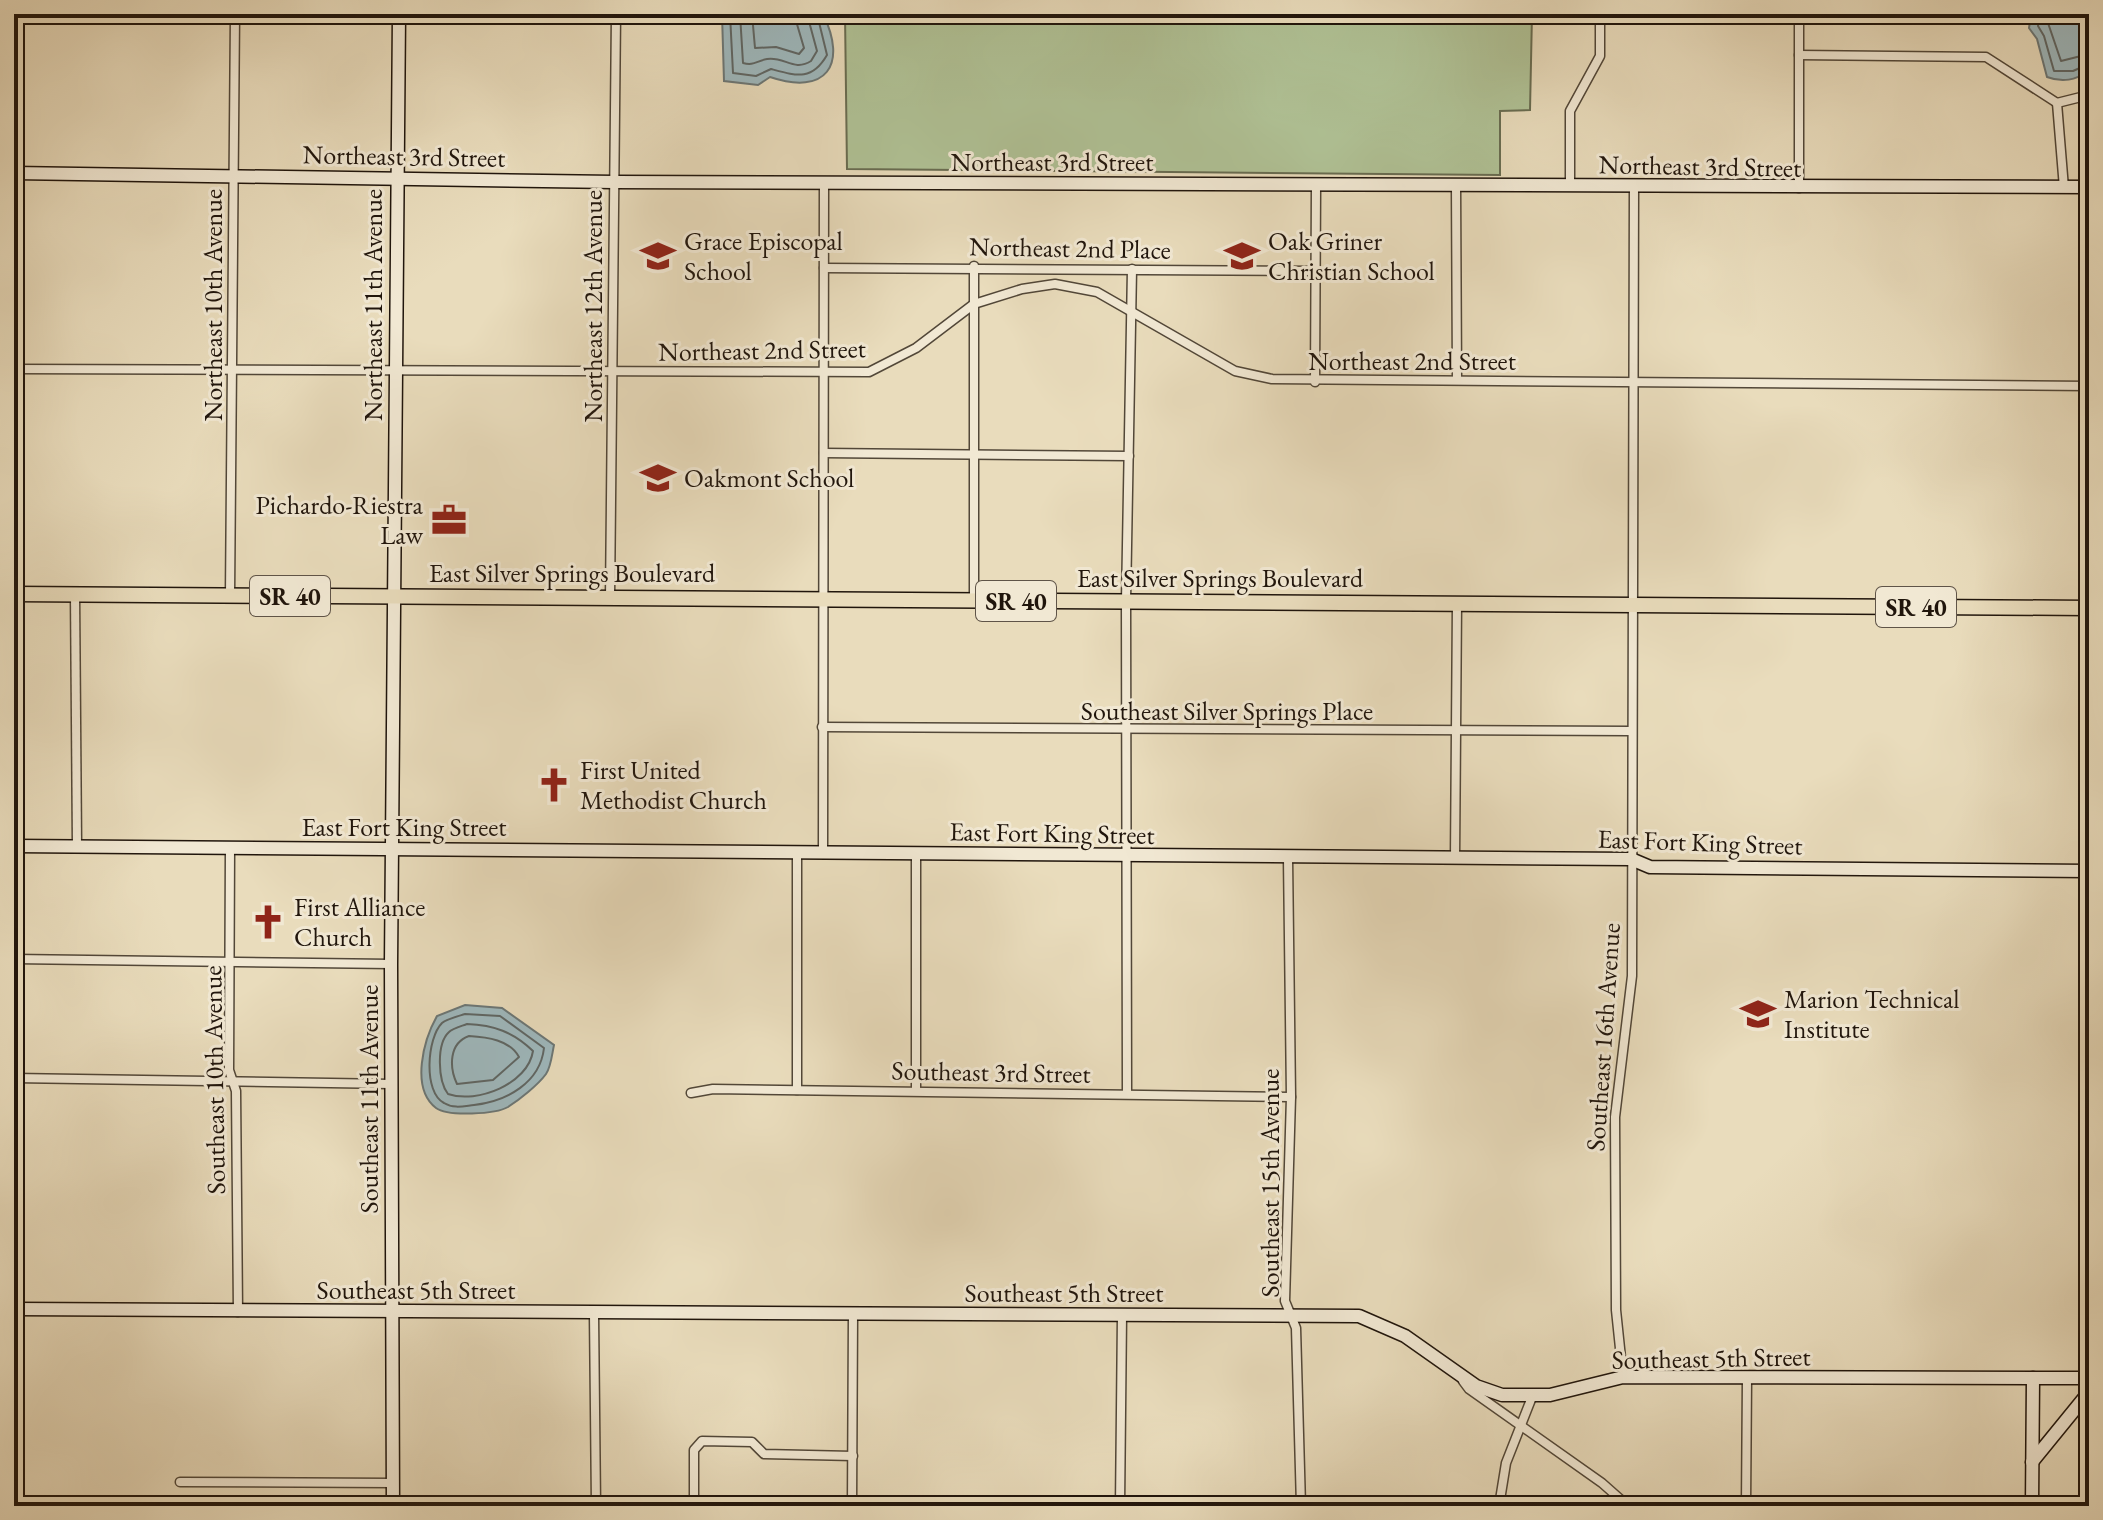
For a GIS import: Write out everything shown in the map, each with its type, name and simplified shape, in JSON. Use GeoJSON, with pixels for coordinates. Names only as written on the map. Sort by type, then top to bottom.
{"type":"FeatureCollection","features":[{"type":"Feature","properties":{"kind":"main road","name":"East Silver Springs Boulevard"},"geometry":{"type":"LineString","coordinates":[[14,594],[2089,608]]}},
{"type":"Feature","properties":{"kind":"street","name":"Northeast 10th Avenue"},"geometry":{"type":"LineString","coordinates":[[230,595],[235,14]]}},
{"type":"Feature","properties":{"kind":"street","name":"Northeast 11th Avenue"},"geometry":{"type":"LineString","coordinates":[[393,596],[399,14]]}},
{"type":"Feature","properties":{"kind":"street","name":"Northeast 12th Avenue"},"geometry":{"type":"LineString","coordinates":[[610,598],[616,14]]}},
{"type":"Feature","properties":{"kind":"street"},"geometry":{"type":"LineString","coordinates":[[1570,186],[1570,111],[1600,56],[1600,14]]}},
{"type":"Feature","properties":{"kind":"street"},"geometry":{"type":"LineString","coordinates":[[1799,14],[1799,189]]}},
{"type":"Feature","properties":{"kind":"street"},"geometry":{"type":"LineString","coordinates":[[1799,55],[1986,57],[2057,103],[2089,95]]}},
{"type":"Feature","properties":{"kind":"street"},"geometry":{"type":"LineString","coordinates":[[2057,103],[2064,188]]}},
{"type":"Feature","properties":{"kind":"street","name":"Northeast 3rd Street"},"geometry":{"type":"LineString","coordinates":[[14,173],[614,182],[1799,189],[2089,187]]}},
{"type":"Feature","properties":{"kind":"street"},"geometry":{"type":"LineString","coordinates":[[823,853],[824,182]]}},
{"type":"Feature","properties":{"kind":"street"},"geometry":{"type":"LineString","coordinates":[[1456,185],[1457,380]]}},
{"type":"Feature","properties":{"kind":"street"},"geometry":{"type":"LineString","coordinates":[[1315,382],[1316,186]]}},
{"type":"Feature","properties":{"kind":"street","name":"Southeast 16th Avenue"},"geometry":{"type":"LineString","coordinates":[[1623,1377],[1616,1310],[1615,1117],[1632,976],[1634,187]]}},
{"type":"Feature","properties":{"kind":"street"},"geometry":{"type":"LineString","coordinates":[[974,266],[974,601]]}},
{"type":"Feature","properties":{"kind":"street","name":"Northeast 2nd Place"},"geometry":{"type":"LineString","coordinates":[[824,268],[974,266],[1316,271]]}},
{"type":"Feature","properties":{"kind":"street"},"geometry":{"type":"LineString","coordinates":[[1050,268],[1050,285]]}},
{"type":"Feature","properties":{"kind":"street"},"geometry":{"type":"LineString","coordinates":[[1127,1094],[1126,601],[1132,269]]}},
{"type":"Feature","properties":{"kind":"street","name":"Northeast 2nd Street"},"geometry":{"type":"LineString","coordinates":[[14,369],[869,372],[916,348],[974,304],[1022,289],[1050,285],[1097,292],[1235,371],[1272,379],[1315,382],[1457,380],[2089,386]]}},
{"type":"Feature","properties":{"kind":"street"},"geometry":{"type":"LineString","coordinates":[[824,453],[1129,456]]}},
{"type":"Feature","properties":{"kind":"street"},"geometry":{"type":"LineString","coordinates":[[75,594],[77,846]]}},
{"type":"Feature","properties":{"kind":"street","name":"Southeast 11th Avenue"},"geometry":{"type":"LineString","coordinates":[[393,596],[393,1506]]}},
{"type":"Feature","properties":{"kind":"street"},"geometry":{"type":"LineString","coordinates":[[1455,859],[1457,603]]}},
{"type":"Feature","properties":{"kind":"street","name":"Southeast Silver Springs Place"},"geometry":{"type":"LineString","coordinates":[[822,727],[1127,731],[1631,731]]}},
{"type":"Feature","properties":{"kind":"street","name":"East Fort King Street"},"geometry":{"type":"LineString","coordinates":[[14,846],[1631,859],[1650,867],[2089,871]]}},
{"type":"Feature","properties":{"kind":"street","name":"Southeast 10th Avenue"},"geometry":{"type":"LineString","coordinates":[[230,848],[229,1070],[234,1081],[238,1312]]}},
{"type":"Feature","properties":{"kind":"street"},"geometry":{"type":"LineString","coordinates":[[797,852],[797,1090]]}},
{"type":"Feature","properties":{"kind":"street"},"geometry":{"type":"LineString","coordinates":[[916,853],[916,1090]]}},
{"type":"Feature","properties":{"kind":"street","name":"Southeast 15th Avenue"},"geometry":{"type":"LineString","coordinates":[[1288,858],[1291,1097],[1285,1301],[1294,1317],[1301,1506]]}},
{"type":"Feature","properties":{"kind":"street"},"geometry":{"type":"LineString","coordinates":[[14,959],[391,964]]}},
{"type":"Feature","properties":{"kind":"street"},"geometry":{"type":"LineString","coordinates":[[14,1078],[391,1084]]}},
{"type":"Feature","properties":{"kind":"street","name":"Southeast 3rd Street"},"geometry":{"type":"LineString","coordinates":[[691,1093],[713,1089],[916,1090],[1291,1097]]}},
{"type":"Feature","properties":{"kind":"street","name":"Southeast 5th Street"},"geometry":{"type":"LineString","coordinates":[[14,1309],[1359,1316],[1405,1336],[1476,1386],[1502,1395],[1532,1397],[1623,1377],[2089,1378]]}},
{"type":"Feature","properties":{"kind":"street"},"geometry":{"type":"LineString","coordinates":[[594,1314],[596,1506]]}},
{"type":"Feature","properties":{"kind":"street"},"geometry":{"type":"LineString","coordinates":[[852,1506],[853,1314]]}},
{"type":"Feature","properties":{"kind":"street"},"geometry":{"type":"LineString","coordinates":[[1120,1506],[1122,1315]]}},
{"type":"Feature","properties":{"kind":"street"},"geometry":{"type":"LineString","coordinates":[[1458,1374],[1469,1389],[1628,1506]]}},
{"type":"Feature","properties":{"kind":"street"},"geometry":{"type":"LineString","coordinates":[[1746,1506],[1747,1378]]}},
{"type":"Feature","properties":{"kind":"street"},"geometry":{"type":"LineString","coordinates":[[2032,1506],[2033,1378]]}},
{"type":"Feature","properties":{"kind":"street"},"geometry":{"type":"LineString","coordinates":[[2032,1462],[2089,1392]]}},
{"type":"Feature","properties":{"kind":"street"},"geometry":{"type":"LineString","coordinates":[[1499,1506],[1506,1463],[1532,1397]]}},
{"type":"Feature","properties":{"kind":"street"},"geometry":{"type":"LineString","coordinates":[[694,1506],[694,1450],[702,1441],[752,1442],[764,1454],[853,1456]]}},
{"type":"Feature","properties":{"kind":"street"},"geometry":{"type":"LineString","coordinates":[[180,1482],[393,1483]]}},
{"type":"Feature","properties":{"kind":"green space"},"geometry":{"type":"Polygon","coordinates":[[[845,14],[1532,14],[1530,110],[1500,111],[1500,175],[847,169],[845,14]]]}},
{"type":"Feature","properties":{"kind":"water"},"geometry":{"type":"Polygon","coordinates":[[[722,14],[823,14],[833,48],[827,72],[818,79],[805,82],[770,77],[758,85],[724,81],[722,14]]]}},
{"type":"Feature","properties":{"kind":"water"},"geometry":{"type":"Polygon","coordinates":[[[2031,14],[2089,14],[2089,71],[2069,80],[2047,77],[2037,39],[2029,28],[2031,14]]]}},
{"type":"Feature","properties":{"kind":"water"},"geometry":{"type":"Polygon","coordinates":[[[465,1005],[502,1008],[554,1045],[546,1074],[508,1107],[472,1114],[442,1111],[428,1099],[423,1088],[424,1050],[437,1016],[465,1005]]]}},
{"type":"Feature","properties":{"kind":"place","name":"Grace Episcopal School"},"geometry":{"type":"Point","coordinates":[658,256]}},
{"type":"Feature","properties":{"kind":"place","name":"Oak Griner Christian School"},"geometry":{"type":"Point","coordinates":[1242,256]}},
{"type":"Feature","properties":{"kind":"place","name":"Oakmont School"},"geometry":{"type":"Point","coordinates":[658,478]}},
{"type":"Feature","properties":{"kind":"place","name":"Pichardo-Riestra Law"},"geometry":{"type":"Point","coordinates":[449,520]}},
{"type":"Feature","properties":{"kind":"place","name":"First United Methodist Church"},"geometry":{"type":"Point","coordinates":[554,785]}},
{"type":"Feature","properties":{"kind":"place","name":"First Alliance Church"},"geometry":{"type":"Point","coordinates":[268,922]}},
{"type":"Feature","properties":{"kind":"place","name":"Marion Technical Institute"},"geometry":{"type":"Point","coordinates":[1758,1014]}}]}
